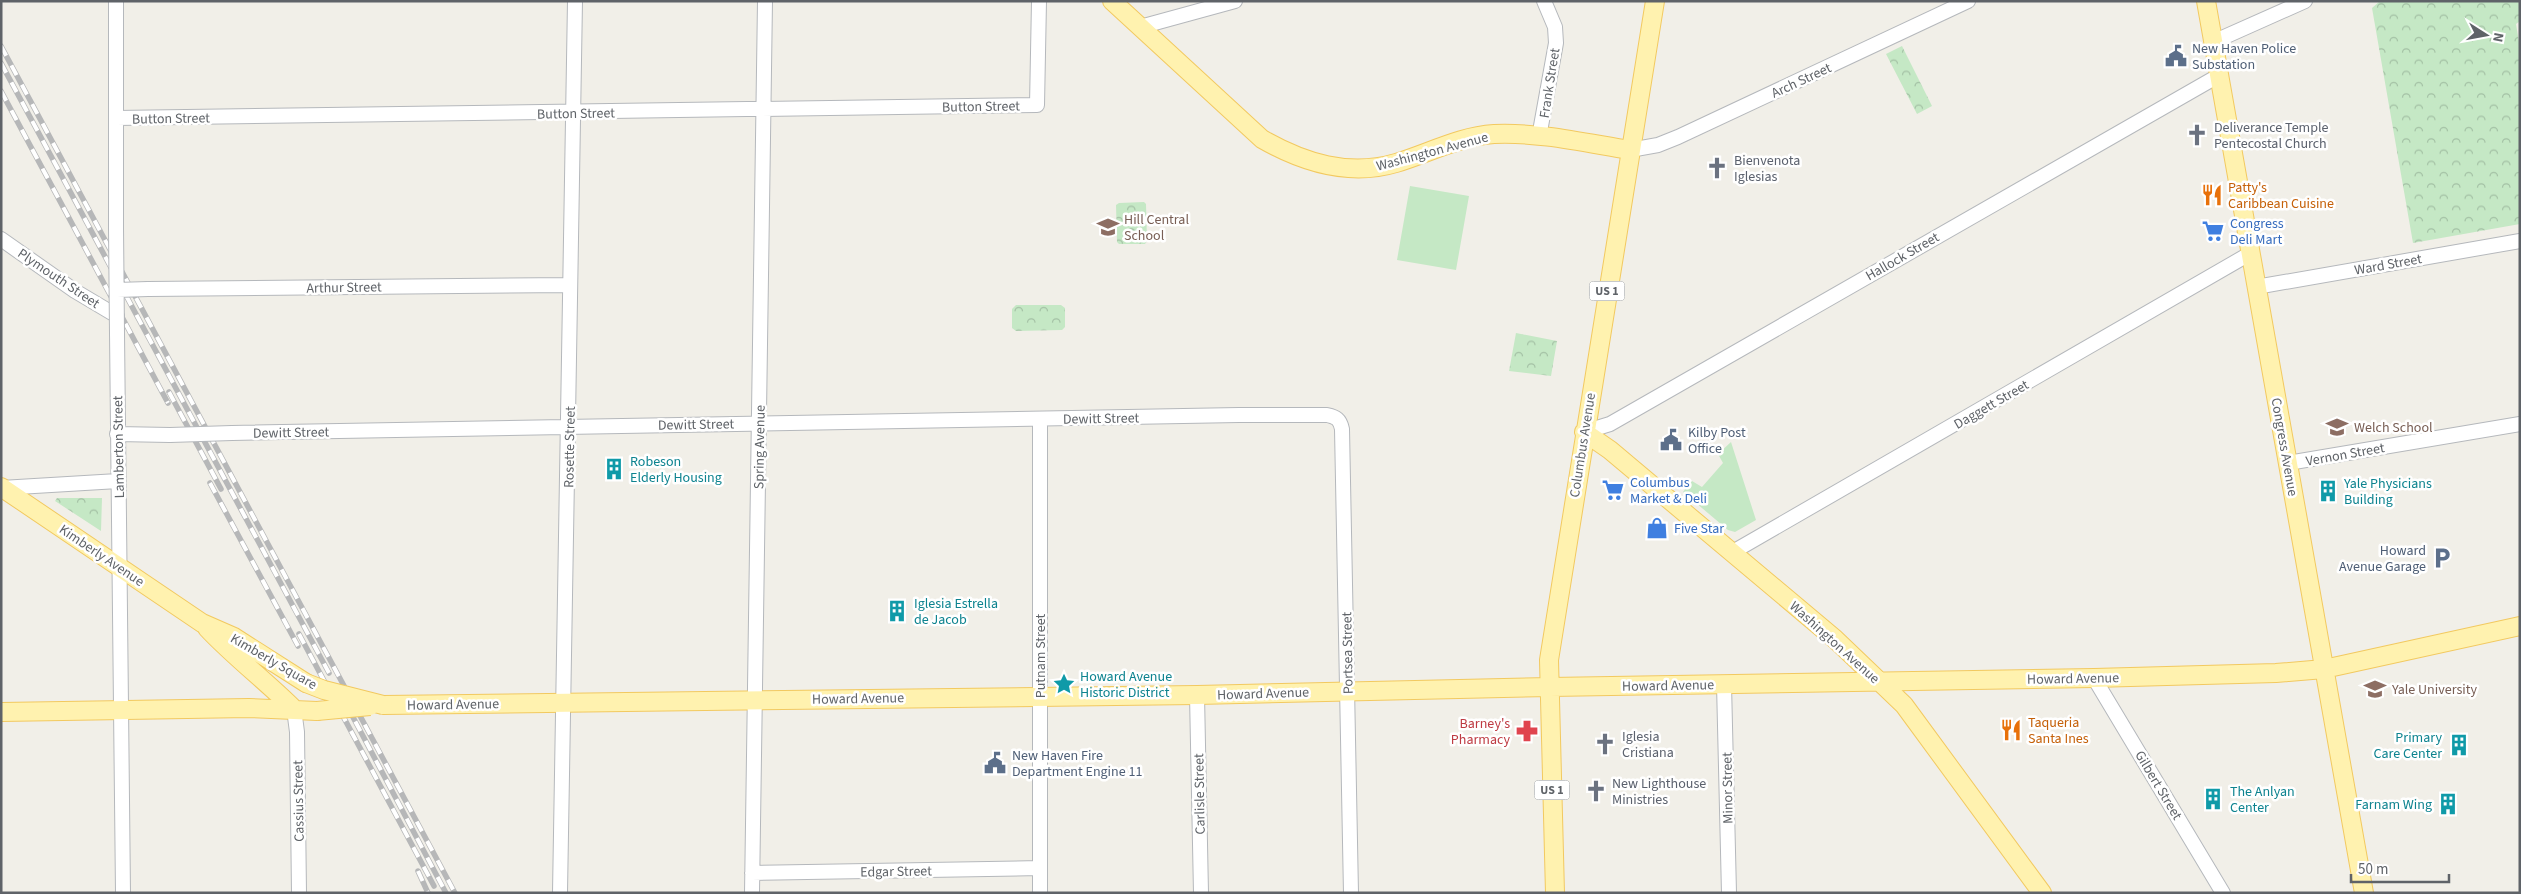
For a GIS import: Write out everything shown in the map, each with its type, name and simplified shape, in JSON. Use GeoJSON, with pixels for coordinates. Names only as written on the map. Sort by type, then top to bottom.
{"type":"FeatureCollection","features":[{"type":"Feature","properties":{"kind":"main road","name":"Washington Avenue"},"geometry":{"type":"LineString","coordinates":[[1112,1],[1262,139],[1290,155],[1319,164],[1353,169],[1374,167],[1396,163],[1474,137],[1494,134],[1539,137],[1630,150]]}},
{"type":"Feature","properties":{"kind":"main road","name":"Columbus Avenue"},"geometry":{"type":"LineString","coordinates":[[1555,893],[1549,660],[1584,432],[1655,1]]}},
{"type":"Feature","properties":{"kind":"main road","name":"Congress Avenue"},"geometry":{"type":"LineString","coordinates":[[2206,1],[2364,893]]}},
{"type":"Feature","properties":{"kind":"main road","name":"Washington Avenue"},"geometry":{"type":"LineString","coordinates":[[1584,432],[1610,450],[1835,639],[1904,705],[2042,893]]}},
{"type":"Feature","properties":{"kind":"main road","name":"Kimberly Avenue"},"geometry":{"type":"LineString","coordinates":[[2,488],[202,623]]}},
{"type":"Feature","properties":{"kind":"main road","name":"Kimberly Square"},"geometry":{"type":"LineString","coordinates":[[202,623],[234,637],[306,683],[324,690],[382,705]]}},
{"type":"Feature","properties":{"kind":"main road","name":"Kimberly Square"},"geometry":{"type":"LineString","coordinates":[[202,623],[227,649],[252,668],[294,709]]}},
{"type":"Feature","properties":{"kind":"main road","name":"Howard Avenue"},"geometry":{"type":"LineString","coordinates":[[1,712],[317,710],[382,705],[1197,695],[2276,673],[2324,669],[2520,626]]}},
{"type":"Feature","properties":{"kind":"street","name":"Lamberton Street"},"geometry":{"type":"LineString","coordinates":[[116,1],[117,290],[112,314],[117,333],[120,710],[124,893]]}},
{"type":"Feature","properties":{"kind":"street","name":"Rosette Street"},"geometry":{"type":"LineString","coordinates":[[560,893],[570,426],[570,285],[575,1]]}},
{"type":"Feature","properties":{"kind":"street","name":"Spring Avenue"},"geometry":{"type":"LineString","coordinates":[[752,893],[765,1]]}},
{"type":"Feature","properties":{"kind":"street","name":"Button Street"},"geometry":{"type":"LineString","coordinates":[[116,118],[1037,106],[1039,1]]}},
{"type":"Feature","properties":{"kind":"street"},"geometry":{"type":"LineString","coordinates":[[1140,27],[1236,1]]}},
{"type":"Feature","properties":{"kind":"street","name":"Frank Street"},"geometry":{"type":"LineString","coordinates":[[1539,137],[1556,43],[1555,27],[1544,1]]}},
{"type":"Feature","properties":{"kind":"street","name":"Arch Street"},"geometry":{"type":"LineString","coordinates":[[1630,150],[1658,145],[1678,137],[1968,1]]}},
{"type":"Feature","properties":{"kind":"street"},"geometry":{"type":"LineString","coordinates":[[2213,42],[2305,1]]}},
{"type":"Feature","properties":{"kind":"street","name":"Hallock Street"},"geometry":{"type":"LineString","coordinates":[[1584,432],[1610,424],[2218,76]]}},
{"type":"Feature","properties":{"kind":"street","name":"Plymouth Street"},"geometry":{"type":"LineString","coordinates":[[1,239],[112,314]]}},
{"type":"Feature","properties":{"kind":"street","name":"Ward Street"},"geometry":{"type":"LineString","coordinates":[[2256,287],[2520,242]]}},
{"type":"Feature","properties":{"kind":"street","name":"Daggett Street"},"geometry":{"type":"LineString","coordinates":[[1732,553],[2250,253]]}},
{"type":"Feature","properties":{"kind":"street","name":"Arthur Street"},"geometry":{"type":"LineString","coordinates":[[117,290],[570,285]]}},
{"type":"Feature","properties":{"kind":"street","name":"Dewitt Street"},"geometry":{"type":"LineString","coordinates":[[118,434],[170,435],[570,426],[1327,414],[1334,417]]}},
{"type":"Feature","properties":{"kind":"street","name":"Portsea Street"},"geometry":{"type":"LineString","coordinates":[[1334,417],[1341,423],[1342,429],[1351,893]]}},
{"type":"Feature","properties":{"kind":"street","name":"Putnam Street"},"geometry":{"type":"LineString","coordinates":[[1040,419],[1040,893]]}},
{"type":"Feature","properties":{"kind":"street","name":"Vernon Street"},"geometry":{"type":"LineString","coordinates":[[2288,463],[2520,424]]}},
{"type":"Feature","properties":{"kind":"street"},"geometry":{"type":"LineString","coordinates":[[2,488],[118,481]]}},
{"type":"Feature","properties":{"kind":"street","name":"Gilbert Street"},"geometry":{"type":"LineString","coordinates":[[2094,678],[2223,893]]}},
{"type":"Feature","properties":{"kind":"street","name":"Minor Street"},"geometry":{"type":"LineString","coordinates":[[1724,684],[1730,893]]}},
{"type":"Feature","properties":{"kind":"street","name":"Carlisle Street"},"geometry":{"type":"LineString","coordinates":[[1197,695],[1201,893]]}},
{"type":"Feature","properties":{"kind":"street","name":"Cassius Street"},"geometry":{"type":"LineString","coordinates":[[294,709],[297,732],[299,893]]}},
{"type":"Feature","properties":{"kind":"street","name":"Edgar Street"},"geometry":{"type":"LineString","coordinates":[[752,873],[1040,868]]}},
{"type":"Feature","properties":{"kind":"green space"},"geometry":{"type":"Polygon","coordinates":[[[2380,1],[2520,1],[2520,21],[2516,24],[2520,48],[2520,224],[2413,243],[2372,8],[2380,1]]]}},
{"type":"Feature","properties":{"kind":"green space"},"geometry":{"type":"Polygon","coordinates":[[[1902,46],[1932,106],[1917,114],[1886,54],[1902,46]]]}},
{"type":"Feature","properties":{"kind":"green space"},"geometry":{"type":"Polygon","coordinates":[[[1410,186],[1469,196],[1456,270],[1397,260],[1410,186]]]}},
{"type":"Feature","properties":{"kind":"green space"},"geometry":{"type":"Polygon","coordinates":[[[1144,202],[1146,204],[1147,241],[1145,244],[1119,244],[1117,242],[1116,205],[1119,203],[1144,202]]]}},
{"type":"Feature","properties":{"kind":"green space"},"geometry":{"type":"Polygon","coordinates":[[[1016,305],[1061,305],[1065,308],[1065,327],[1062,330],[1016,331],[1012,328],[1012,309],[1016,305]]]}},
{"type":"Feature","properties":{"kind":"green space"},"geometry":{"type":"Polygon","coordinates":[[[1516,333],[1557,341],[1551,376],[1509,371],[1516,333]]]}},
{"type":"Feature","properties":{"kind":"green space"},"geometry":{"type":"Polygon","coordinates":[[[1731,442],[1756,520],[1735,532],[1728,530],[1683,492],[1692,481],[1702,487],[1723,463],[1718,454],[1731,442]]]}},
{"type":"Feature","properties":{"kind":"green space"},"geometry":{"type":"Polygon","coordinates":[[[57,498],[102,498],[101,531],[55,501],[57,498]]]}},
{"type":"Feature","properties":{"kind":"railway"},"geometry":{"type":"LineString","coordinates":[[1,46],[455,893]]}},
{"type":"Feature","properties":{"kind":"railway"},"geometry":{"type":"LineString","coordinates":[[1,63],[329,673]]}},
{"type":"Feature","properties":{"kind":"railway"},"geometry":{"type":"LineString","coordinates":[[1,91],[168,403]]}},
{"type":"Feature","properties":{"kind":"railway"},"geometry":{"type":"LineString","coordinates":[[169,392],[221,489]]}},
{"type":"Feature","properties":{"kind":"railway"},"geometry":{"type":"LineString","coordinates":[[210,483],[298,646]]}},
{"type":"Feature","properties":{"kind":"railway"},"geometry":{"type":"LineString","coordinates":[[299,634],[434,886]]}},
{"type":"Feature","properties":{"kind":"railway"},"geometry":{"type":"LineString","coordinates":[[345,702],[446,893]]}},
{"type":"Feature","properties":{"kind":"railway"},"geometry":{"type":"LineString","coordinates":[[418,871],[428,893]]}},
{"type":"Feature","properties":{"kind":"place","name":"New Haven Police Substation"},"geometry":{"type":"Point","coordinates":[2176,56]}},
{"type":"Feature","properties":{"kind":"place","name":"Deliverance Temple Pentecostal Church"},"geometry":{"type":"Point","coordinates":[2197,135]}},
{"type":"Feature","properties":{"kind":"place","name":"Bienvenota Iglesias"},"geometry":{"type":"Point","coordinates":[1717,168]}},
{"type":"Feature","properties":{"kind":"place","name":"Patty's Caribbean Cuisine"},"geometry":{"type":"Point","coordinates":[2212,195]}},
{"type":"Feature","properties":{"kind":"place","name":"Hill Central School"},"geometry":{"type":"Point","coordinates":[1108,227]}},
{"type":"Feature","properties":{"kind":"place","name":"Congress Deli Mart"},"geometry":{"type":"Point","coordinates":[2213,231]}},
{"type":"Feature","properties":{"kind":"place","name":"Welch School"},"geometry":{"type":"Point","coordinates":[2337,427]}},
{"type":"Feature","properties":{"kind":"place","name":"Kilby Post Office"},"geometry":{"type":"Point","coordinates":[1671,440]}},
{"type":"Feature","properties":{"kind":"place","name":"Robeson Elderly Housing"},"geometry":{"type":"Point","coordinates":[614,469]}},
{"type":"Feature","properties":{"kind":"place","name":"Columbus Market & Deli"},"geometry":{"type":"Point","coordinates":[1613,490]}},
{"type":"Feature","properties":{"kind":"place","name":"Yale Physicians Building"},"geometry":{"type":"Point","coordinates":[2328,491]}},
{"type":"Feature","properties":{"kind":"place","name":"Five Star"},"geometry":{"type":"Point","coordinates":[1657,528]}},
{"type":"Feature","properties":{"kind":"place","name":"Howard Avenue Garage"},"geometry":{"type":"Point","coordinates":[2442,558]}},
{"type":"Feature","properties":{"kind":"place","name":"Iglesia Estrella de Jacob"},"geometry":{"type":"Point","coordinates":[897,611]}},
{"type":"Feature","properties":{"kind":"place","name":"Howard Avenue Historic District"},"geometry":{"type":"Point","coordinates":[1064,684]}},
{"type":"Feature","properties":{"kind":"place","name":"Yale University"},"geometry":{"type":"Point","coordinates":[2375,689]}},
{"type":"Feature","properties":{"kind":"place","name":"Taqueria Santa Ines"},"geometry":{"type":"Point","coordinates":[2011,730]}},
{"type":"Feature","properties":{"kind":"place","name":"Barney's Pharmacy"},"geometry":{"type":"Point","coordinates":[1527,731]}},
{"type":"Feature","properties":{"kind":"place","name":"Iglesia Cristiana"},"geometry":{"type":"Point","coordinates":[1605,744]}},
{"type":"Feature","properties":{"kind":"place","name":"Primary Care Center"},"geometry":{"type":"Point","coordinates":[2459,745]}},
{"type":"Feature","properties":{"kind":"place","name":"New Haven Fire Department Engine 11"},"geometry":{"type":"Point","coordinates":[995,763]}},
{"type":"Feature","properties":{"kind":"place","name":"New Lighthouse Ministries"},"geometry":{"type":"Point","coordinates":[1596,791]}},
{"type":"Feature","properties":{"kind":"place","name":"The Anlyan Center"},"geometry":{"type":"Point","coordinates":[2213,799]}},
{"type":"Feature","properties":{"kind":"place","name":"Farnam Wing"},"geometry":{"type":"Point","coordinates":[2448,804]}}]}
